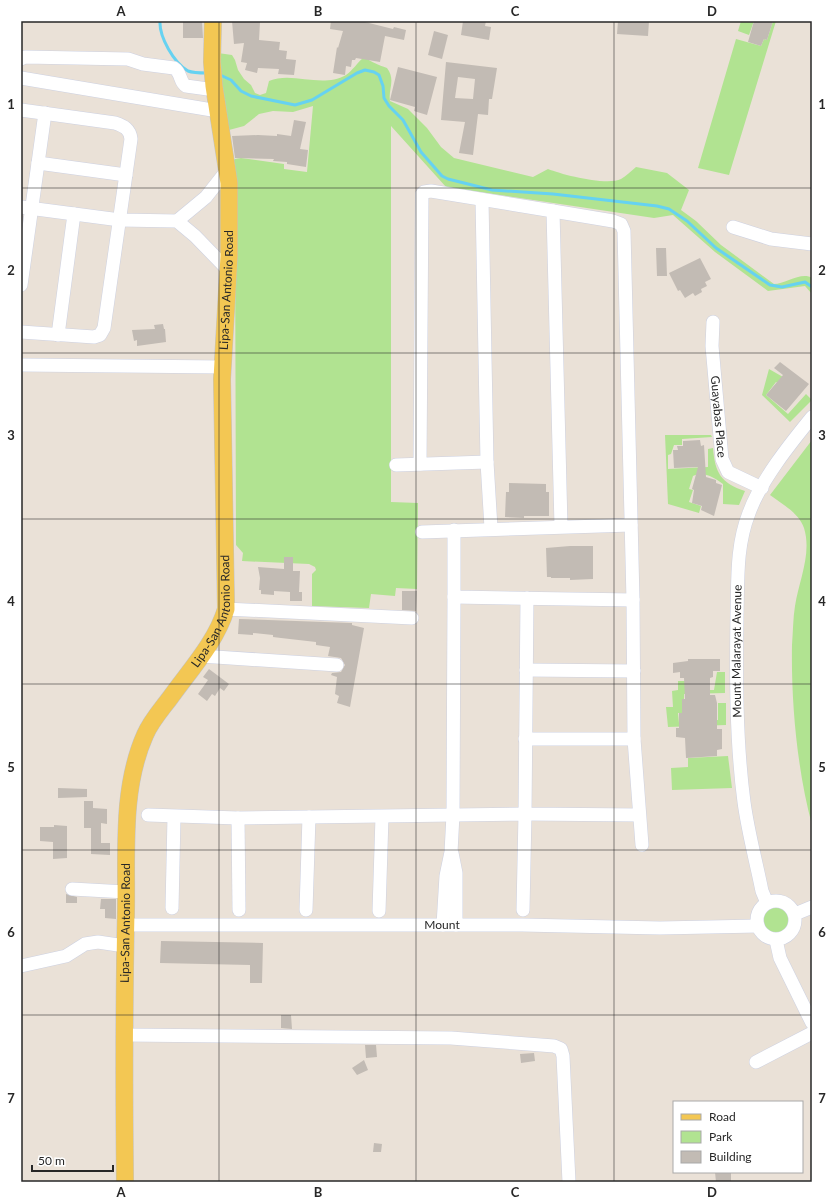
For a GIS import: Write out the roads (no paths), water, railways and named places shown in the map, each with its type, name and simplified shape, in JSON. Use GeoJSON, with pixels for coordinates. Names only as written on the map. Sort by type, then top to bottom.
{"type":"FeatureCollection","features":[{"type":"Feature","properties":{"kind":"main road","name":"Lipa-San Antonio Road"},"geometry":{"type":"LineString","coordinates":[[125,1182],[123,1035],[127,818],[132,776],[144,735],[154,717],[201,656],[221,625],[226,609],[223,367],[228,270],[228,169],[214,88],[212,62],[213,21]]}},
{"type":"Feature","properties":{"kind":"street"},"geometry":{"type":"LineString","coordinates":[[21,59],[85,57],[128,59],[143,64],[174,68],[178,71],[183,84],[186,86],[214,88]]}},
{"type":"Feature","properties":{"kind":"street"},"geometry":{"type":"LineString","coordinates":[[21,78],[218,111]]}},
{"type":"Feature","properties":{"kind":"street"},"geometry":{"type":"LineString","coordinates":[[21,110],[115,123],[124,126],[130,132],[131,139],[104,328],[100,335],[94,337],[21,332]]}},
{"type":"Feature","properties":{"kind":"street"},"geometry":{"type":"LineString","coordinates":[[21,285],[26,208],[38,164],[45,113]]}},
{"type":"Feature","properties":{"kind":"street"},"geometry":{"type":"LineString","coordinates":[[38,164],[126,175]]}},
{"type":"Feature","properties":{"kind":"street"},"geometry":{"type":"LineString","coordinates":[[177,221],[206,197],[228,169]]}},
{"type":"Feature","properties":{"kind":"street"},"geometry":{"type":"LineString","coordinates":[[420,464],[422,194],[424,192],[431,191],[613,221],[621,224],[624,230],[633,600],[634,739],[642,845]]}},
{"type":"Feature","properties":{"kind":"street"},"geometry":{"type":"LineString","coordinates":[[482,200],[487,462],[491,528]]}},
{"type":"Feature","properties":{"kind":"street"},"geometry":{"type":"LineString","coordinates":[[26,208],[120,220],[177,221],[195,236],[228,270]]}},
{"type":"Feature","properties":{"kind":"street"},"geometry":{"type":"LineString","coordinates":[[553,211],[561,526]]}},
{"type":"Feature","properties":{"kind":"street"},"geometry":{"type":"LineString","coordinates":[[58,335],[74,214]]}},
{"type":"Feature","properties":{"kind":"street"},"geometry":{"type":"LineString","coordinates":[[733,227],[771,239],[812,244]]}},
{"type":"Feature","properties":{"kind":"street","name":"Guayabas Place"},"geometry":{"type":"LineString","coordinates":[[713,322],[712,346],[722,459],[728,472],[733,476],[762,488]]}},
{"type":"Feature","properties":{"kind":"street"},"geometry":{"type":"LineString","coordinates":[[21,364],[223,367]]}},
{"type":"Feature","properties":{"kind":"street","name":"Mount Malarayat Avenue"},"geometry":{"type":"LineString","coordinates":[[767,903],[762,891],[744,796],[740,746],[737,630],[738,564],[741,540],[749,513],[762,488],[812,417]]}},
{"type":"Feature","properties":{"kind":"street"},"geometry":{"type":"LineString","coordinates":[[396,465],[487,462]]}},
{"type":"Feature","properties":{"kind":"street"},"geometry":{"type":"LineString","coordinates":[[422,532],[491,528],[631,525]]}},
{"type":"Feature","properties":{"kind":"street"},"geometry":{"type":"LineString","coordinates":[[454,530],[452,852],[456,873],[456,925]]}},
{"type":"Feature","properties":{"kind":"street"},"geometry":{"type":"LineString","coordinates":[[454,597],[633,600]]}},
{"type":"Feature","properties":{"kind":"street"},"geometry":{"type":"LineString","coordinates":[[523,910],[527,598]]}},
{"type":"Feature","properties":{"kind":"street"},"geometry":{"type":"LineString","coordinates":[[226,609],[412,618]]}},
{"type":"Feature","properties":{"kind":"street"},"geometry":{"type":"LineString","coordinates":[[201,656],[337,665]]}},
{"type":"Feature","properties":{"kind":"street"},"geometry":{"type":"LineString","coordinates":[[526,670],[634,671]]}},
{"type":"Feature","properties":{"kind":"street"},"geometry":{"type":"LineString","coordinates":[[526,740],[634,739]]}},
{"type":"Feature","properties":{"kind":"street"},"geometry":{"type":"LineString","coordinates":[[148,815],[238,818],[525,814],[639,815]]}},
{"type":"Feature","properties":{"kind":"street"},"geometry":{"type":"LineString","coordinates":[[306,910],[309,816]]}},
{"type":"Feature","properties":{"kind":"street"},"geometry":{"type":"LineString","coordinates":[[172,908],[174,817]]}},
{"type":"Feature","properties":{"kind":"street"},"geometry":{"type":"LineString","coordinates":[[379,911],[382,817]]}},
{"type":"Feature","properties":{"kind":"street"},"geometry":{"type":"LineString","coordinates":[[238,818],[239,910]]}},
{"type":"Feature","properties":{"kind":"street"},"geometry":{"type":"LineString","coordinates":[[443,925],[446,876],[452,852]]}},
{"type":"Feature","properties":{"kind":"street"},"geometry":{"type":"LineString","coordinates":[[72,890],[126,892]]}},
{"type":"Feature","properties":{"kind":"street"},"geometry":{"type":"LineString","coordinates":[[776,901],[783,902],[790,906],[795,914],[796,924],[793,931],[784,938],[776,940],[763,935],[758,926],[759,912],[767,903],[776,901]]}},
{"type":"Feature","properties":{"kind":"street"},"geometry":{"type":"LineString","coordinates":[[795,914],[812,907]]}},
{"type":"Feature","properties":{"kind":"street","name":"Mount"},"geometry":{"type":"LineString","coordinates":[[125,925],[552,925],[660,928],[758,926]]}},
{"type":"Feature","properties":{"kind":"street"},"geometry":{"type":"LineString","coordinates":[[776,940],[780,958],[812,1024]]}},
{"type":"Feature","properties":{"kind":"street"},"geometry":{"type":"LineString","coordinates":[[21,966],[66,956],[85,944],[98,942],[125,946]]}},
{"type":"Feature","properties":{"kind":"street"},"geometry":{"type":"LineString","coordinates":[[756,1062],[812,1033]]}},
{"type":"Feature","properties":{"kind":"street"},"geometry":{"type":"LineString","coordinates":[[123,1035],[451,1038],[554,1046],[561,1050],[563,1056],[569,1182]]}},
{"type":"Feature","properties":{"kind":"waterway"},"geometry":{"type":"LineString","coordinates":[[160,21],[160,27],[168,49],[178,62],[188,71],[195,73],[207,73]]}},
{"type":"Feature","properties":{"kind":"waterway"},"geometry":{"type":"LineString","coordinates":[[218,74],[231,80],[241,91],[251,96],[295,105],[312,100],[357,73],[365,70],[374,72],[379,75],[383,86],[384,98],[389,106],[403,120],[421,152],[442,176],[448,179],[492,190],[553,194],[657,206],[669,209],[687,221],[716,248],[770,285],[782,287],[805,282],[812,287]]}}]}
